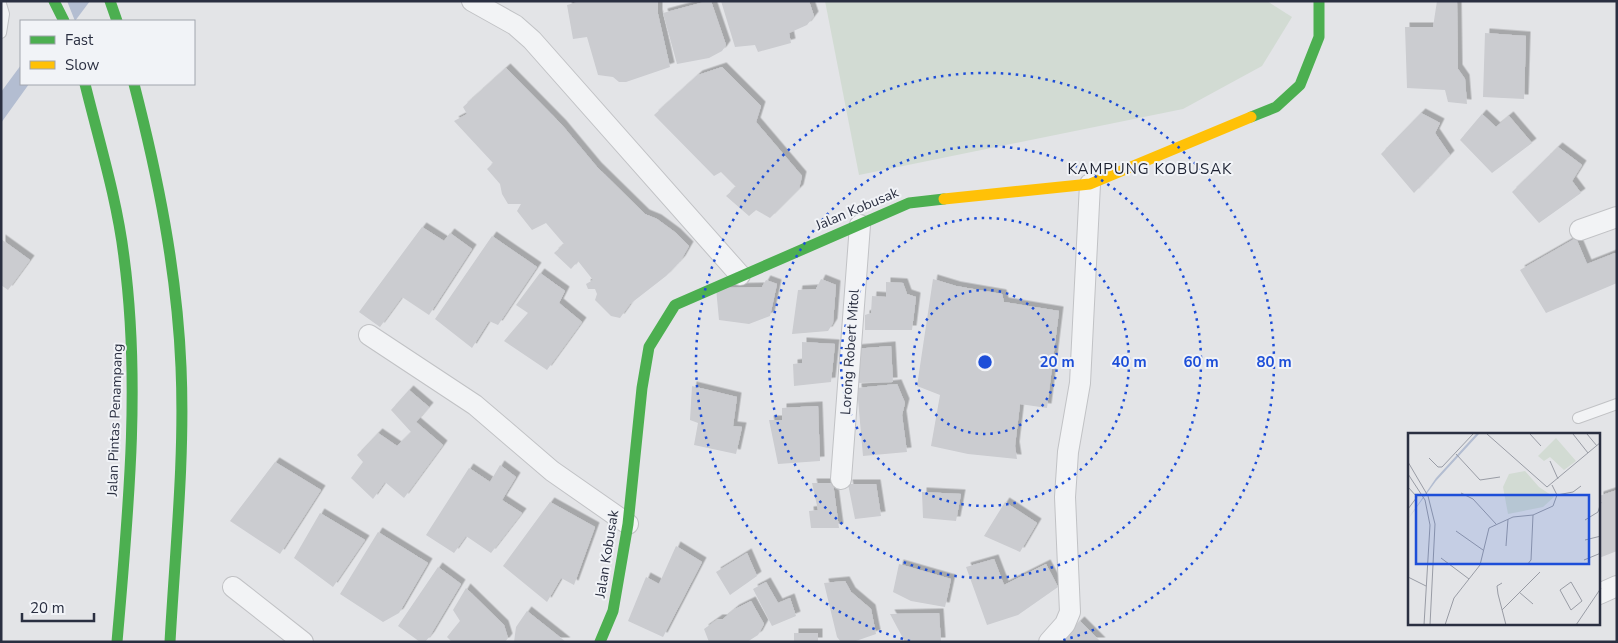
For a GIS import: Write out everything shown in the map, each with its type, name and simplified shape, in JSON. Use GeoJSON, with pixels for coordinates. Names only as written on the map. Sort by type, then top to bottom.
{"type":"FeatureCollection","features":[{"type":"Feature","properties":{"kind":"main road"},"geometry":{"type":"LineString","coordinates":[[54,1],[64,20]]}},
{"type":"Feature","properties":{"kind":"main road","name":"Jalan Kobusak"},"geometry":{"type":"LineString","coordinates":[[600,642],[613,611],[628,524],[642,388],[649,347],[675,305],[740,275],[860,225],[889,210],[909,203],[1090,184],[1276,107],[1300,85],[1319,36],[1319,1]]}},
{"type":"Feature","properties":{"kind":"main road"},"geometry":{"type":"LineString","coordinates":[[111,3],[116,20]]}},
{"type":"Feature","properties":{"kind":"main road","name":"Jalan Pintas Penampang"},"geometry":{"type":"LineString","coordinates":[[85,85],[111,193],[127,277],[133,356],[129,475],[117,642]]}},
{"type":"Feature","properties":{"kind":"main road"},"geometry":{"type":"LineString","coordinates":[[134,85],[159,192],[172,275],[178,336],[182,408],[170,642]]}},
{"type":"Feature","properties":{"kind":"street"},"geometry":{"type":"LineString","coordinates":[[472,1],[479,3],[515,25],[532,40],[740,275]]}},
{"type":"Feature","properties":{"kind":"street"},"geometry":{"type":"LineString","coordinates":[[1049,642],[1065,624],[1070,612],[1065,497],[1068,452],[1080,383],[1090,184]]}},
{"type":"Feature","properties":{"kind":"street"},"geometry":{"type":"LineString","coordinates":[[1580,230],[1617,217]]}},
{"type":"Feature","properties":{"kind":"street","name":"Lorong Robert Mitol"},"geometry":{"type":"LineString","coordinates":[[841,478],[860,225]]}},
{"type":"Feature","properties":{"kind":"street"},"geometry":{"type":"LineString","coordinates":[[369,334],[475,405],[552,470],[628,524]]}},
{"type":"Feature","properties":{"kind":"street"},"geometry":{"type":"LineString","coordinates":[[1600,594],[1617,586]]}},
{"type":"Feature","properties":{"kind":"street"},"geometry":{"type":"LineString","coordinates":[[233,587],[303,642]]}},
{"type":"Feature","properties":{"kind":"lane"},"geometry":{"type":"LineString","coordinates":[[1,4],[4,14],[1,33]]}},
{"type":"Feature","properties":{"kind":"lane"},"geometry":{"type":"LineString","coordinates":[[1578,418],[1617,404]]}},
{"type":"Feature","properties":{"kind":"shaded area"},"geometry":{"type":"Polygon","coordinates":[[[825,1],[1267,1],[1292,17],[1262,66],[1183,109],[859,175],[825,1]]]}},
{"type":"Feature","properties":{"kind":"water"},"geometry":{"type":"Polygon","coordinates":[[[67,1],[90,1],[76,20],[67,1]]]}},
{"type":"Feature","properties":{"kind":"water"},"geometry":{"type":"Polygon","coordinates":[[[20,66],[20,85],[28,85],[1,123],[1,92],[20,66]]]}},
{"type":"Feature","properties":{"kind":"building"},"geometry":{"type":"Polygon","coordinates":[[[582,1],[658,1],[658,14],[670,67],[626,82],[619,82],[613,77],[598,75],[587,37],[573,39],[567,5],[582,1]]]}},
{"type":"Feature","properties":{"kind":"building"},"geometry":{"type":"Polygon","coordinates":[[[711,1],[726,45],[722,51],[709,58],[677,64],[663,13],[711,1]]]}},
{"type":"Feature","properties":{"kind":"building"},"geometry":{"type":"Polygon","coordinates":[[[721,1],[809,1],[814,16],[807,25],[789,33],[791,43],[758,52],[755,45],[735,47],[721,1]]]}},
{"type":"Feature","properties":{"kind":"building"},"geometry":{"type":"Polygon","coordinates":[[[1437,1],[1457,1],[1458,69],[1465,79],[1467,104],[1448,102],[1445,90],[1407,88],[1405,27],[1433,27],[1437,1]]]}},
{"type":"Feature","properties":{"kind":"building"},"geometry":{"type":"Polygon","coordinates":[[[1485,33],[1526,36],[1524,99],[1483,97],[1485,33]]]}},
{"type":"Feature","properties":{"kind":"building"},"geometry":{"type":"Polygon","coordinates":[[[722,67],[761,106],[756,122],[802,176],[799,189],[770,218],[756,210],[749,216],[726,196],[736,187],[721,172],[714,176],[654,115],[698,75],[722,67]]]}},
{"type":"Feature","properties":{"kind":"building"},"geometry":{"type":"Polygon","coordinates":[[[506,68],[562,125],[597,167],[645,214],[657,219],[676,233],[689,246],[681,260],[666,276],[630,304],[620,318],[611,316],[595,300],[597,294],[595,289],[588,289],[586,284],[593,280],[578,261],[571,269],[554,253],[564,244],[546,223],[532,230],[517,211],[521,204],[508,204],[502,194],[500,184],[487,169],[493,163],[454,121],[467,114],[463,107],[506,68]]]}},
{"type":"Feature","properties":{"kind":"building"},"geometry":{"type":"Polygon","coordinates":[[[1421,113],[1440,123],[1435,133],[1450,155],[1414,193],[1381,154],[1421,113]]]}},
{"type":"Feature","properties":{"kind":"building"},"geometry":{"type":"Polygon","coordinates":[[[1482,114],[1496,127],[1509,116],[1532,143],[1492,173],[1460,140],[1482,114]]]}},
{"type":"Feature","properties":{"kind":"building"},"geometry":{"type":"Polygon","coordinates":[[[1558,147],[1582,165],[1572,181],[1581,193],[1539,223],[1512,192],[1558,147]]]}},
{"type":"Feature","properties":{"kind":"building"},"geometry":{"type":"Polygon","coordinates":[[[422,227],[444,241],[450,233],[472,249],[429,315],[402,297],[380,327],[359,312],[422,227]]]}},
{"type":"Feature","properties":{"kind":"building"},"geometry":{"type":"Polygon","coordinates":[[[492,236],[537,267],[498,325],[489,321],[472,348],[435,319],[492,236]]]}},
{"type":"Feature","properties":{"kind":"building"},"geometry":{"type":"Polygon","coordinates":[[[1576,238],[1587,264],[1615,253],[1617,255],[1617,283],[1546,313],[1520,270],[1576,238]]]}},
{"type":"Feature","properties":{"kind":"building"},"geometry":{"type":"Polygon","coordinates":[[[1,239],[30,260],[8,290],[1,285],[1,239]]]}},
{"type":"Feature","properties":{"kind":"building"},"geometry":{"type":"Polygon","coordinates":[[[540,273],[565,291],[559,303],[582,322],[547,370],[504,341],[528,313],[516,305],[540,273]]]}},
{"type":"Feature","properties":{"kind":"building"},"geometry":{"type":"Polygon","coordinates":[[[821,279],[836,285],[833,323],[828,331],[792,334],[798,290],[816,289],[821,279]]]}},
{"type":"Feature","properties":{"kind":"building"},"geometry":{"type":"Polygon","coordinates":[[[933,279],[956,286],[1002,294],[1004,302],[1059,311],[1047,408],[1020,404],[1015,446],[1017,459],[968,454],[931,446],[940,395],[917,386],[933,279]]]}},
{"type":"Feature","properties":{"kind":"building"},"geometry":{"type":"Polygon","coordinates":[[[766,280],[777,284],[770,316],[749,324],[719,320],[716,288],[762,287],[766,280]]]}},
{"type":"Feature","properties":{"kind":"building"},"geometry":{"type":"Polygon","coordinates":[[[886,282],[903,283],[907,294],[916,297],[912,330],[865,330],[865,315],[871,313],[872,296],[886,297],[886,282]]]}},
{"type":"Feature","properties":{"kind":"building"},"geometry":{"type":"Polygon","coordinates":[[[802,342],[835,344],[831,382],[794,386],[793,364],[802,363],[802,342]]]}},
{"type":"Feature","properties":{"kind":"building"},"geometry":{"type":"Polygon","coordinates":[[[891,346],[893,382],[857,383],[854,349],[891,346]]]}},
{"type":"Feature","properties":{"kind":"building"},"geometry":{"type":"Polygon","coordinates":[[[897,384],[905,403],[902,415],[907,452],[863,456],[857,388],[897,384]]]}},
{"type":"Feature","properties":{"kind":"building"},"geometry":{"type":"Polygon","coordinates":[[[692,386],[737,397],[733,426],[742,427],[736,454],[694,445],[698,423],[690,420],[692,386]]]}},
{"type":"Feature","properties":{"kind":"building"},"geometry":{"type":"Polygon","coordinates":[[[409,390],[429,407],[416,422],[443,445],[404,498],[385,482],[373,499],[351,478],[363,462],[357,455],[378,433],[397,446],[411,432],[391,410],[409,390]]]}},
{"type":"Feature","properties":{"kind":"building"},"geometry":{"type":"Polygon","coordinates":[[[818,406],[820,461],[778,464],[769,420],[782,420],[782,408],[818,406]]]}},
{"type":"Feature","properties":{"kind":"building"},"geometry":{"type":"Polygon","coordinates":[[[275,462],[321,490],[280,554],[230,521],[275,462]]]}},
{"type":"Feature","properties":{"kind":"building"},"geometry":{"type":"Polygon","coordinates":[[[500,465],[516,477],[502,500],[522,513],[491,553],[466,536],[454,553],[426,535],[469,468],[490,482],[500,465]]]}},
{"type":"Feature","properties":{"kind":"building"},"geometry":{"type":"Polygon","coordinates":[[[812,483],[833,483],[839,528],[811,528],[809,511],[818,510],[812,483]]]}},
{"type":"Feature","properties":{"kind":"building"},"geometry":{"type":"Polygon","coordinates":[[[848,484],[876,484],[881,516],[855,519],[848,484]]]}},
{"type":"Feature","properties":{"kind":"building"},"geometry":{"type":"Polygon","coordinates":[[[1617,490],[1617,551],[1600,558],[1600,496],[1617,490]]]}},
{"type":"Feature","properties":{"kind":"building"},"geometry":{"type":"Polygon","coordinates":[[[922,492],[961,494],[956,521],[923,518],[922,492]]]}},
{"type":"Feature","properties":{"kind":"building"},"geometry":{"type":"Polygon","coordinates":[[[550,502],[595,527],[574,585],[561,578],[547,602],[503,566],[550,502]]]}},
{"type":"Feature","properties":{"kind":"building"},"geometry":{"type":"Polygon","coordinates":[[[1005,502],[1037,523],[1020,552],[984,536],[1005,502]]]}},
{"type":"Feature","properties":{"kind":"building"},"geometry":{"type":"Polygon","coordinates":[[[320,513],[365,540],[333,587],[294,558],[320,513]]]}},
{"type":"Feature","properties":{"kind":"building"},"geometry":{"type":"Polygon","coordinates":[[[378,532],[428,563],[399,613],[383,622],[340,594],[378,532]]]}},
{"type":"Feature","properties":{"kind":"building"},"geometry":{"type":"Polygon","coordinates":[[[676,546],[702,562],[663,637],[628,621],[646,577],[659,584],[676,546]]]}},
{"type":"Feature","properties":{"kind":"building"},"geometry":{"type":"Polygon","coordinates":[[[747,553],[757,576],[730,595],[716,572],[747,553]]]}},
{"type":"Feature","properties":{"kind":"building"},"geometry":{"type":"Polygon","coordinates":[[[994,559],[1004,585],[1046,564],[1058,587],[1018,615],[987,625],[966,567],[994,559]]]}},
{"type":"Feature","properties":{"kind":"building"},"geometry":{"type":"Polygon","coordinates":[[[899,564],[951,579],[945,607],[911,601],[893,592],[899,564]]]}},
{"type":"Feature","properties":{"kind":"building"},"geometry":{"type":"Polygon","coordinates":[[[438,567],[461,584],[430,636],[425,642],[420,642],[398,626],[438,567]]]}},
{"type":"Feature","properties":{"kind":"building"},"geometry":{"type":"Polygon","coordinates":[[[845,581],[851,592],[871,609],[876,634],[853,642],[841,642],[837,637],[824,583],[845,581]]]}},
{"type":"Feature","properties":{"kind":"building"},"geometry":{"type":"Polygon","coordinates":[[[766,582],[778,603],[790,598],[796,616],[772,626],[753,589],[766,582]]]}},
{"type":"Feature","properties":{"kind":"building"},"geometry":{"type":"Polygon","coordinates":[[[466,588],[504,625],[508,638],[505,642],[452,642],[447,637],[460,621],[453,610],[466,588]]]}},
{"type":"Feature","properties":{"kind":"building"},"geometry":{"type":"Polygon","coordinates":[[[751,601],[764,624],[758,635],[747,642],[709,642],[704,629],[751,601]]]}},
{"type":"Feature","properties":{"kind":"building"},"geometry":{"type":"Polygon","coordinates":[[[527,611],[566,642],[514,642],[516,627],[527,611]]]}},
{"type":"Feature","properties":{"kind":"building"},"geometry":{"type":"Polygon","coordinates":[[[939,613],[941,642],[905,642],[890,614],[939,613]]]}},
{"type":"Feature","properties":{"kind":"building"},"geometry":{"type":"Polygon","coordinates":[[[1080,621],[1101,642],[1059,642],[1080,621]]]}},
{"type":"Feature","properties":{"kind":"building"},"geometry":{"type":"Polygon","coordinates":[[[794,633],[818,633],[818,642],[794,642],[794,633]]]}},
{"type":"Feature","properties":{"kind":"traffic: fast"},"geometry":{"type":"LineString","coordinates":[[54,1],[64,20]]}},
{"type":"Feature","properties":{"kind":"traffic: fast"},"geometry":{"type":"LineString","coordinates":[[110,1],[117,20]]}},
{"type":"Feature","properties":{"kind":"traffic: fast"},"geometry":{"type":"LineString","coordinates":[[1251,117],[1276,107],[1300,85],[1319,37],[1319,1]]}},
{"type":"Feature","properties":{"kind":"traffic: fast"},"geometry":{"type":"LineString","coordinates":[[85,85],[121,235],[132,353],[129,498],[117,642]]}},
{"type":"Feature","properties":{"kind":"traffic: fast"},"geometry":{"type":"LineString","coordinates":[[134,85],[165,224],[179,331],[182,436],[170,642]]}},
{"type":"Feature","properties":{"kind":"traffic: fast"},"geometry":{"type":"LineString","coordinates":[[600,642],[613,611],[628,524],[642,388],[649,347],[675,305],[909,203],[944,199]]}},
{"type":"Feature","properties":{"kind":"traffic: slow"},"geometry":{"type":"LineString","coordinates":[[944,199],[1090,184],[1251,117]]}},
{"type":"Feature","properties":{"kind":"district","name":"KAMPUNG KOBUSAK"},"geometry":{"type":"Point","coordinates":[1150,169]}}]}
